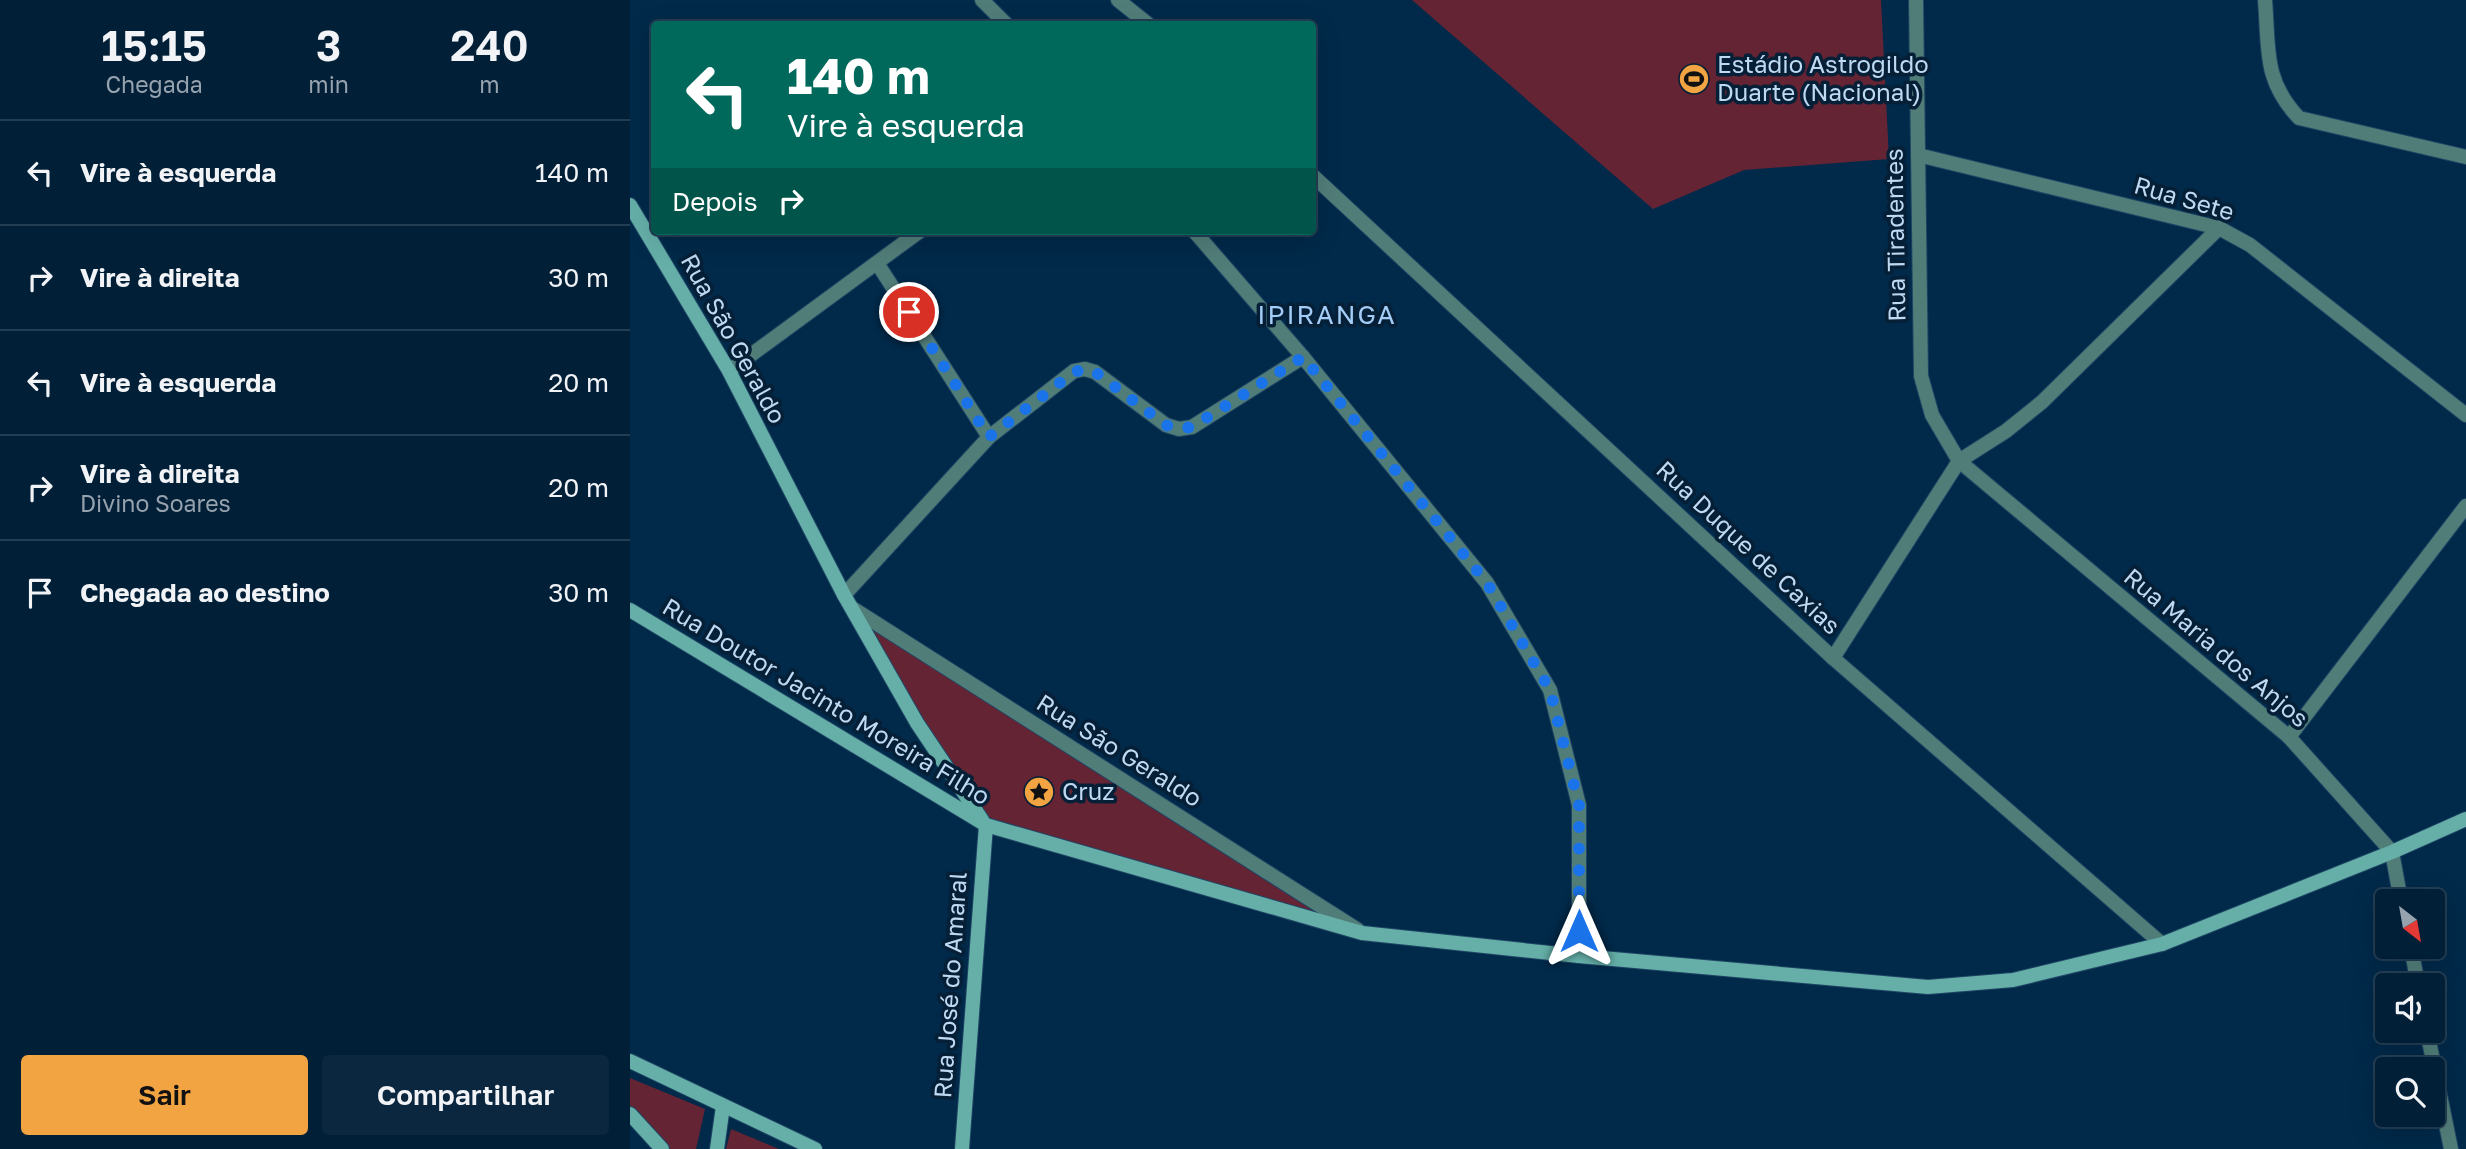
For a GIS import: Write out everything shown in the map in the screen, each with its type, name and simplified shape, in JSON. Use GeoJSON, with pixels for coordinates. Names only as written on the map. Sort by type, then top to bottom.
{"type":"FeatureCollection","features":[{"type":"Feature","properties":{"kind":"street"},"geometry":{"type":"LineString","coordinates":[[982,0],[1003,21]]}},
{"type":"Feature","properties":{"kind":"street"},"geometry":{"type":"LineString","coordinates":[[1118,0],[1144,21]]}},
{"type":"Feature","properties":{"kind":"street","name":"Rua Tiradentes"},"geometry":{"type":"LineString","coordinates":[[1916,0],[1921,376],[1932,415],[1959,461]]}},
{"type":"Feature","properties":{"kind":"street"},"geometry":{"type":"LineString","coordinates":[[2265,0],[2271,74],[2283,101],[2299,118],[2466,157]]}},
{"type":"Feature","properties":{"kind":"street","name":"Rua Sete"},"geometry":{"type":"LineString","coordinates":[[1918,155],[2219,228],[2250,245],[2466,415]]}},
{"type":"Feature","properties":{"kind":"street","name":"Rua Duque de Caxias"},"geometry":{"type":"LineString","coordinates":[[1316,179],[1833,657],[2162,944]]}},
{"type":"Feature","properties":{"kind":"street","name":"Rua São Geraldo"},"geometry":{"type":"LineString","coordinates":[[630,205],[729,371],[848,602],[917,723],[986,825]]}},
{"type":"Feature","properties":{"kind":"street"},"geometry":{"type":"LineString","coordinates":[[1833,657],[1959,461],[2006,431],[2042,402],[2219,228]]}},
{"type":"Feature","properties":{"kind":"street"},"geometry":{"type":"LineString","coordinates":[[729,371],[915,235]]}},
{"type":"Feature","properties":{"kind":"street"},"geometry":{"type":"LineString","coordinates":[[1197,235],[1303,357],[1487,583],[1550,690],[1579,805],[1579,956]]}},
{"type":"Feature","properties":{"kind":"street"},"geometry":{"type":"LineString","coordinates":[[877,263],[989,437]]}},
{"type":"Feature","properties":{"kind":"street"},"geometry":{"type":"LineString","coordinates":[[848,602],[989,437],[1074,372],[1085,369],[1095,372],[1166,425],[1179,429],[1192,427],[1303,357]]}},
{"type":"Feature","properties":{"kind":"street","name":"Rua Maria dos Anjos"},"geometry":{"type":"LineString","coordinates":[[1959,461],[2289,737],[2392,852]]}},
{"type":"Feature","properties":{"kind":"street"},"geometry":{"type":"LineString","coordinates":[[2289,737],[2466,506]]}},
{"type":"Feature","properties":{"kind":"street","name":"Rua São Geraldo"},"geometry":{"type":"LineString","coordinates":[[848,602],[1362,933]]}},
{"type":"Feature","properties":{"kind":"street","name":"Rua Doutor Jacinto Moreira Filho"},"geometry":{"type":"LineString","coordinates":[[630,610],[986,825],[1362,933],[1579,956],[1928,987],[2013,980],[2162,944],[2392,852],[2466,819]]}},
{"type":"Feature","properties":{"kind":"street","name":"Rua José do Amaral"},"geometry":{"type":"LineString","coordinates":[[962,1149],[986,825]]}},
{"type":"Feature","properties":{"kind":"street"},"geometry":{"type":"LineString","coordinates":[[2392,852],[2400,889]]}},
{"type":"Feature","properties":{"kind":"street"},"geometry":{"type":"LineString","coordinates":[[2429,1043],[2451,1149]]}},
{"type":"Feature","properties":{"kind":"street"},"geometry":{"type":"LineString","coordinates":[[630,1061],[815,1149]]}},
{"type":"Feature","properties":{"kind":"street"},"geometry":{"type":"LineString","coordinates":[[717,1149],[723,1106]]}},
{"type":"Feature","properties":{"kind":"street"},"geometry":{"type":"LineString","coordinates":[[630,1114],[662,1149]]}},
{"type":"Feature","properties":{"kind":"shaded area","name":"Estádio Astrogildo Duarte (Nacional)"},"geometry":{"type":"Polygon","coordinates":[[[1412,0],[1881,0],[1889,159],[1744,170],[1653,209],[1412,0]]]}},
{"type":"Feature","properties":{"kind":"shaded area"},"geometry":{"type":"Polygon","coordinates":[[[860,617],[1360,932],[983,820],[860,617]]]}},
{"type":"Feature","properties":{"kind":"shaded area"},"geometry":{"type":"Polygon","coordinates":[[[630,1078],[705,1109],[696,1149],[667,1149],[630,1106],[630,1078]]]}},
{"type":"Feature","properties":{"kind":"shaded area"},"geometry":{"type":"Polygon","coordinates":[[[731,1129],[779,1149],[726,1149],[731,1129]]]}},
{"type":"Feature","properties":{"kind":"place","name":"Estádio Astrogildo Duarte (Nacional)"},"geometry":{"type":"Point","coordinates":[1694,79]}},
{"type":"Feature","properties":{"kind":"place","name":"Cruz"},"geometry":{"type":"Point","coordinates":[1039,792]}},
{"type":"Feature","properties":{"kind":"district","name":"IPIRANGA"},"geometry":{"type":"Point","coordinates":[1327,315]}},
{"type":"Feature","properties":{"kind":"route"},"geometry":{"type":"LineString","coordinates":[[909,312],[989,437],[1074,372],[1085,369],[1095,372],[1166,425],[1179,429],[1192,427],[1303,357],[1487,583],[1550,690],[1579,805],[1579,931]]}}]}
